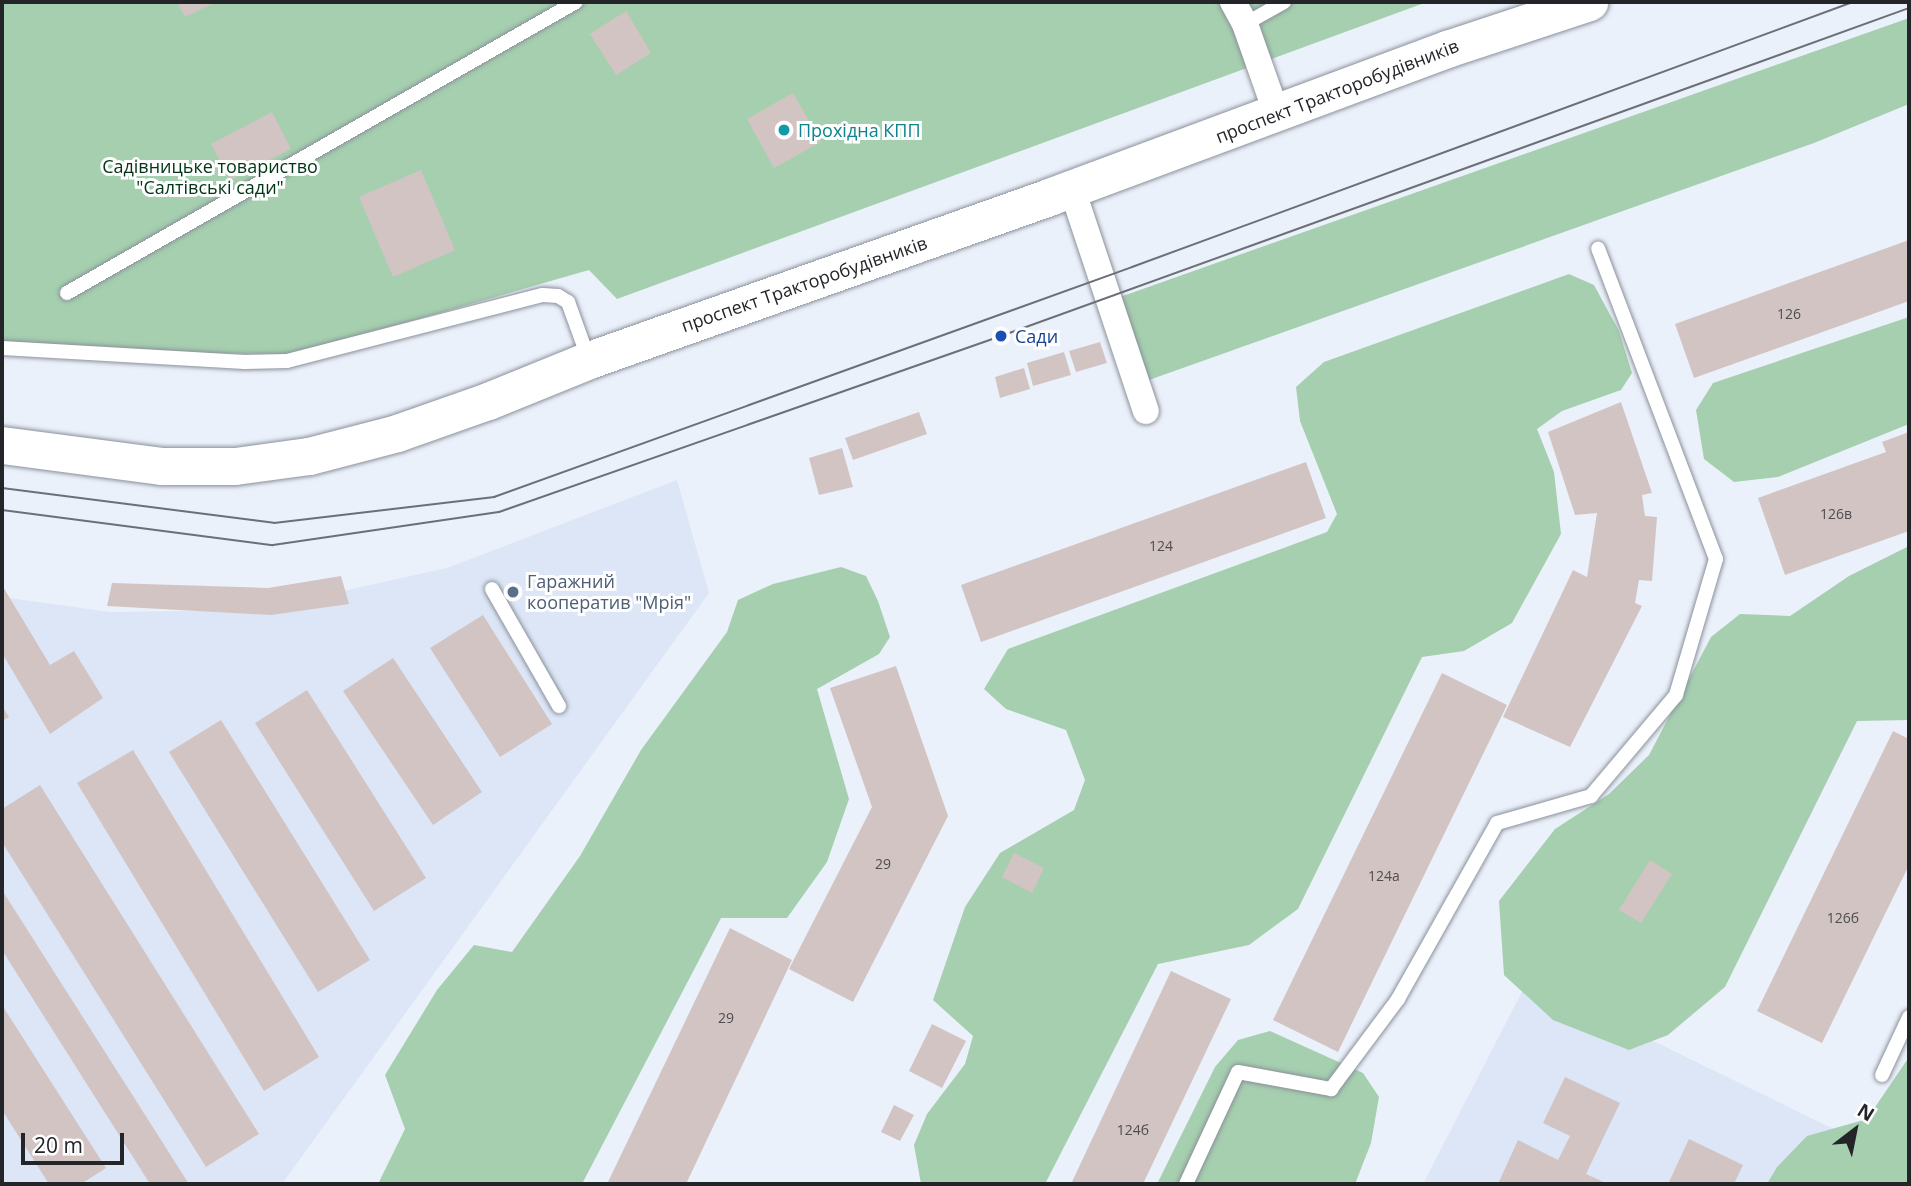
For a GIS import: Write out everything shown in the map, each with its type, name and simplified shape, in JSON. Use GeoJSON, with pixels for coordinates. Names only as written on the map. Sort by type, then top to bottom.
{"type":"FeatureCollection","features":[{"type":"Feature","properties":{"kind":"main road","name":"проспект Тракторобудівників"},"geometry":{"type":"LineString","coordinates":[[2,445],[161,466],[235,466],[297,458],[397,433],[488,401],[589,359],[1072,189],[1447,49],[1589,2]]}},
{"type":"Feature","properties":{"kind":"street"},"geometry":{"type":"LineString","coordinates":[[1239,13],[1276,115]]}},
{"type":"Feature","properties":{"kind":"street"},"geometry":{"type":"LineString","coordinates":[[1072,189],[1146,411]]}},
{"type":"Feature","properties":{"kind":"lane"},"geometry":{"type":"LineString","coordinates":[[67,293],[576,2]]}},
{"type":"Feature","properties":{"kind":"lane"},"geometry":{"type":"LineString","coordinates":[[1239,13],[1284,2]]}},
{"type":"Feature","properties":{"kind":"lane"},"geometry":{"type":"LineString","coordinates":[[1186,1184],[1238,1072],[1331,1089],[1398,999],[1497,823],[1591,796],[1676,695],[1716,559],[1598,249]]}},
{"type":"Feature","properties":{"kind":"lane"},"geometry":{"type":"LineString","coordinates":[[2,348],[245,362],[287,361],[543,295],[558,296],[568,302],[589,359]]}},
{"type":"Feature","properties":{"kind":"lane"},"geometry":{"type":"LineString","coordinates":[[492,589],[559,706]]}},
{"type":"Feature","properties":{"kind":"lane"},"geometry":{"type":"LineString","coordinates":[[1882,1075],[1909,1017]]}},
{"type":"Feature","properties":{"kind":"shaded area"},"geometry":{"type":"Polygon","coordinates":[[[677,480],[709,593],[282,1184],[2,1184],[2,597],[110,612],[257,610],[447,568],[677,480]]]}},
{"type":"Feature","properties":{"kind":"shaded area"},"geometry":{"type":"Polygon","coordinates":[[[1528,980],[1848,1136],[1824,1184],[1423,1184],[1528,980]]]}},
{"type":"Feature","properties":{"kind":"green space","name":"Садівницьке товариство \"Салтівські сади\""},"geometry":{"type":"Polygon","coordinates":[[[2,2],[1427,2],[617,299],[589,270],[297,354],[2,352],[2,2]]]}},
{"type":"Feature","properties":{"kind":"green space"},"geometry":{"type":"Polygon","coordinates":[[[1909,18],[1909,104],[1814,143],[1149,380],[1120,297],[1909,18]]]}},
{"type":"Feature","properties":{"kind":"green space"},"geometry":{"type":"Polygon","coordinates":[[[1569,274],[1594,285],[1619,331],[1632,373],[1621,390],[1562,411],[1537,429],[1554,472],[1561,534],[1512,623],[1464,651],[1422,657],[1298,909],[1249,945],[1158,964],[1045,1184],[921,1184],[914,1145],[927,1114],[965,1064],[973,1036],[933,1000],[965,907],[1000,853],[1074,810],[1085,780],[1066,730],[1006,709],[984,689],[1008,649],[1327,532],[1337,514],[1300,421],[1296,387],[1324,362],[1569,274]]]}},
{"type":"Feature","properties":{"kind":"green space"},"geometry":{"type":"Polygon","coordinates":[[[1909,317],[1909,424],[1778,477],[1734,482],[1704,459],[1696,410],[1713,383],[1909,317]]]}},
{"type":"Feature","properties":{"kind":"green space"},"geometry":{"type":"Polygon","coordinates":[[[1909,546],[1909,720],[1857,721],[1725,987],[1668,1035],[1629,1050],[1553,1020],[1504,975],[1499,901],[1555,829],[1609,794],[1649,755],[1711,637],[1740,614],[1790,616],[1849,576],[1909,546]]]}},
{"type":"Feature","properties":{"kind":"green space"},"geometry":{"type":"Polygon","coordinates":[[[841,567],[866,576],[890,637],[879,654],[817,689],[849,799],[827,862],[787,918],[721,918],[582,1184],[378,1184],[405,1129],[385,1075],[437,990],[474,945],[512,952],[580,856],[641,750],[727,632],[738,600],[773,584],[841,567]]]}},
{"type":"Feature","properties":{"kind":"green space"},"geometry":{"type":"Polygon","coordinates":[[[1270,1031],[1363,1073],[1379,1097],[1371,1143],[1355,1184],[1157,1184],[1215,1067],[1238,1040],[1270,1031]]]}},
{"type":"Feature","properties":{"kind":"green space"},"geometry":{"type":"Polygon","coordinates":[[[1909,1057],[1909,1184],[1767,1184],[1777,1167],[1807,1136],[1867,1119],[1909,1057]]]}},
{"type":"Feature","properties":{"kind":"building"},"geometry":{"type":"Polygon","coordinates":[[[177,2],[216,2],[185,17],[177,2]]]}},
{"type":"Feature","properties":{"kind":"building"},"geometry":{"type":"Polygon","coordinates":[[[626,11],[651,53],[616,75],[590,34],[626,11]]]}},
{"type":"Feature","properties":{"kind":"building","name":"Прохідна КПП"},"geometry":{"type":"Polygon","coordinates":[[[793,93],[821,142],[774,168],[747,119],[793,93]]]}},
{"type":"Feature","properties":{"kind":"building"},"geometry":{"type":"Polygon","coordinates":[[[272,112],[291,149],[230,180],[211,144],[272,112]]]}},
{"type":"Feature","properties":{"kind":"building"},"geometry":{"type":"Polygon","coordinates":[[[421,170],[455,250],[393,277],[359,197],[421,170]]]}},
{"type":"Feature","properties":{"kind":"building"},"geometry":{"type":"Polygon","coordinates":[[[1909,240],[1909,301],[1694,378],[1675,324],[1909,240]]]}},
{"type":"Feature","properties":{"kind":"building"},"geometry":{"type":"Polygon","coordinates":[[[1100,342],[1107,363],[1076,372],[1069,351],[1100,342]]]}},
{"type":"Feature","properties":{"kind":"building"},"geometry":{"type":"Polygon","coordinates":[[[1064,352],[1071,375],[1033,386],[1027,363],[1064,352]]]}},
{"type":"Feature","properties":{"kind":"building"},"geometry":{"type":"Polygon","coordinates":[[[1024,368],[1030,389],[1000,398],[995,377],[1024,368]]]}},
{"type":"Feature","properties":{"kind":"building"},"geometry":{"type":"Polygon","coordinates":[[[1621,402],[1652,493],[1642,495],[1645,516],[1657,517],[1652,581],[1639,580],[1635,603],[1642,606],[1570,747],[1503,717],[1573,570],[1587,577],[1597,513],[1575,515],[1548,432],[1621,402]]]}},
{"type":"Feature","properties":{"kind":"building"},"geometry":{"type":"Polygon","coordinates":[[[919,412],[927,434],[853,460],[845,438],[919,412]]]}},
{"type":"Feature","properties":{"kind":"building"},"geometry":{"type":"Polygon","coordinates":[[[1909,432],[1909,531],[1785,575],[1758,498],[1886,452],[1882,442],[1909,432]]]}},
{"type":"Feature","properties":{"kind":"building"},"geometry":{"type":"Polygon","coordinates":[[[842,448],[853,487],[819,495],[809,458],[842,448]]]}},
{"type":"Feature","properties":{"kind":"building"},"geometry":{"type":"Polygon","coordinates":[[[1306,462],[1326,518],[981,642],[961,585],[1306,462]]]}},
{"type":"Feature","properties":{"kind":"building"},"geometry":{"type":"Polygon","coordinates":[[[341,576],[349,604],[271,615],[107,606],[112,583],[268,588],[341,576]]]}},
{"type":"Feature","properties":{"kind":"building"},"geometry":{"type":"Polygon","coordinates":[[[2,585],[50,665],[74,651],[103,698],[50,734],[2,653],[2,585]]]}},
{"type":"Feature","properties":{"kind":"building"},"geometry":{"type":"Polygon","coordinates":[[[483,615],[552,724],[500,757],[430,648],[483,615]]]}},
{"type":"Feature","properties":{"kind":"building"},"geometry":{"type":"Polygon","coordinates":[[[393,658],[482,792],[433,825],[343,691],[393,658]]]}},
{"type":"Feature","properties":{"kind":"building"},"geometry":{"type":"Polygon","coordinates":[[[896,666],[948,816],[853,1002],[789,969],[872,807],[830,688],[896,666]]]}},
{"type":"Feature","properties":{"kind":"building"},"geometry":{"type":"Polygon","coordinates":[[[1442,673],[1507,705],[1338,1052],[1273,1020],[1442,673]]]}},
{"type":"Feature","properties":{"kind":"building"},"geometry":{"type":"Polygon","coordinates":[[[307,690],[426,878],[374,911],[255,723],[307,690]]]}},
{"type":"Feature","properties":{"kind":"building"},"geometry":{"type":"Polygon","coordinates":[[[2,706],[9,717],[2,721],[2,706]]]}},
{"type":"Feature","properties":{"kind":"building"},"geometry":{"type":"Polygon","coordinates":[[[221,720],[370,960],[318,992],[169,752],[221,720]]]}},
{"type":"Feature","properties":{"kind":"building"},"geometry":{"type":"Polygon","coordinates":[[[1893,731],[1909,739],[1909,865],[1822,1043],[1757,1011],[1893,731]]]}},
{"type":"Feature","properties":{"kind":"building"},"geometry":{"type":"Polygon","coordinates":[[[133,750],[319,1057],[264,1091],[77,783],[133,750]]]}},
{"type":"Feature","properties":{"kind":"building"},"geometry":{"type":"Polygon","coordinates":[[[40,785],[259,1134],[206,1167],[2,842],[2,809],[40,785]]]}},
{"type":"Feature","properties":{"kind":"building"},"geometry":{"type":"Polygon","coordinates":[[[1014,853],[1044,868],[1032,893],[1002,877],[1014,853]]]}},
{"type":"Feature","properties":{"kind":"building"},"geometry":{"type":"Polygon","coordinates":[[[1650,860],[1672,874],[1641,923],[1619,910],[1650,860]]]}},
{"type":"Feature","properties":{"kind":"building"},"geometry":{"type":"Polygon","coordinates":[[[2,890],[189,1184],[150,1184],[2,950],[2,890]]]}},
{"type":"Feature","properties":{"kind":"building"},"geometry":{"type":"Polygon","coordinates":[[[730,928],[792,960],[686,1184],[607,1184],[730,928]]]}},
{"type":"Feature","properties":{"kind":"building"},"geometry":{"type":"Polygon","coordinates":[[[1171,971],[1231,999],[1143,1184],[1071,1184],[1171,971]]]}},
{"type":"Feature","properties":{"kind":"building"},"geometry":{"type":"Polygon","coordinates":[[[2,1005],[106,1168],[81,1184],[49,1184],[2,1110],[2,1005]]]}},
{"type":"Feature","properties":{"kind":"building"},"geometry":{"type":"Polygon","coordinates":[[[932,1024],[966,1041],[942,1088],[909,1071],[932,1024]]]}},
{"type":"Feature","properties":{"kind":"building"},"geometry":{"type":"Polygon","coordinates":[[[1565,1077],[1620,1103],[1586,1174],[1608,1184],[1498,1184],[1518,1140],[1558,1160],[1570,1136],[1543,1123],[1565,1077]]]}},
{"type":"Feature","properties":{"kind":"building"},"geometry":{"type":"Polygon","coordinates":[[[894,1105],[914,1115],[900,1141],[881,1132],[894,1105]]]}},
{"type":"Feature","properties":{"kind":"building"},"geometry":{"type":"Polygon","coordinates":[[[1689,1139],[1743,1165],[1734,1184],[1668,1184],[1689,1139]]]}},
{"type":"Feature","properties":{"kind":"tram line"},"geometry":{"type":"LineString","coordinates":[[2,488],[274,523],[494,497],[1132,267],[1853,2]]}},
{"type":"Feature","properties":{"kind":"tram line"},"geometry":{"type":"LineString","coordinates":[[2,510],[273,545],[499,512],[1001,336],[1909,8]]}},
{"type":"Feature","properties":{"kind":"place","name":"Прохідна КПП"},"geometry":{"type":"Point","coordinates":[784,130]}},
{"type":"Feature","properties":{"kind":"place","name":"Сади"},"geometry":{"type":"Point","coordinates":[1001,336]}},
{"type":"Feature","properties":{"kind":"place","name":"Гаражний кооператив \"Мрія\""},"geometry":{"type":"Point","coordinates":[513,592]}}]}
